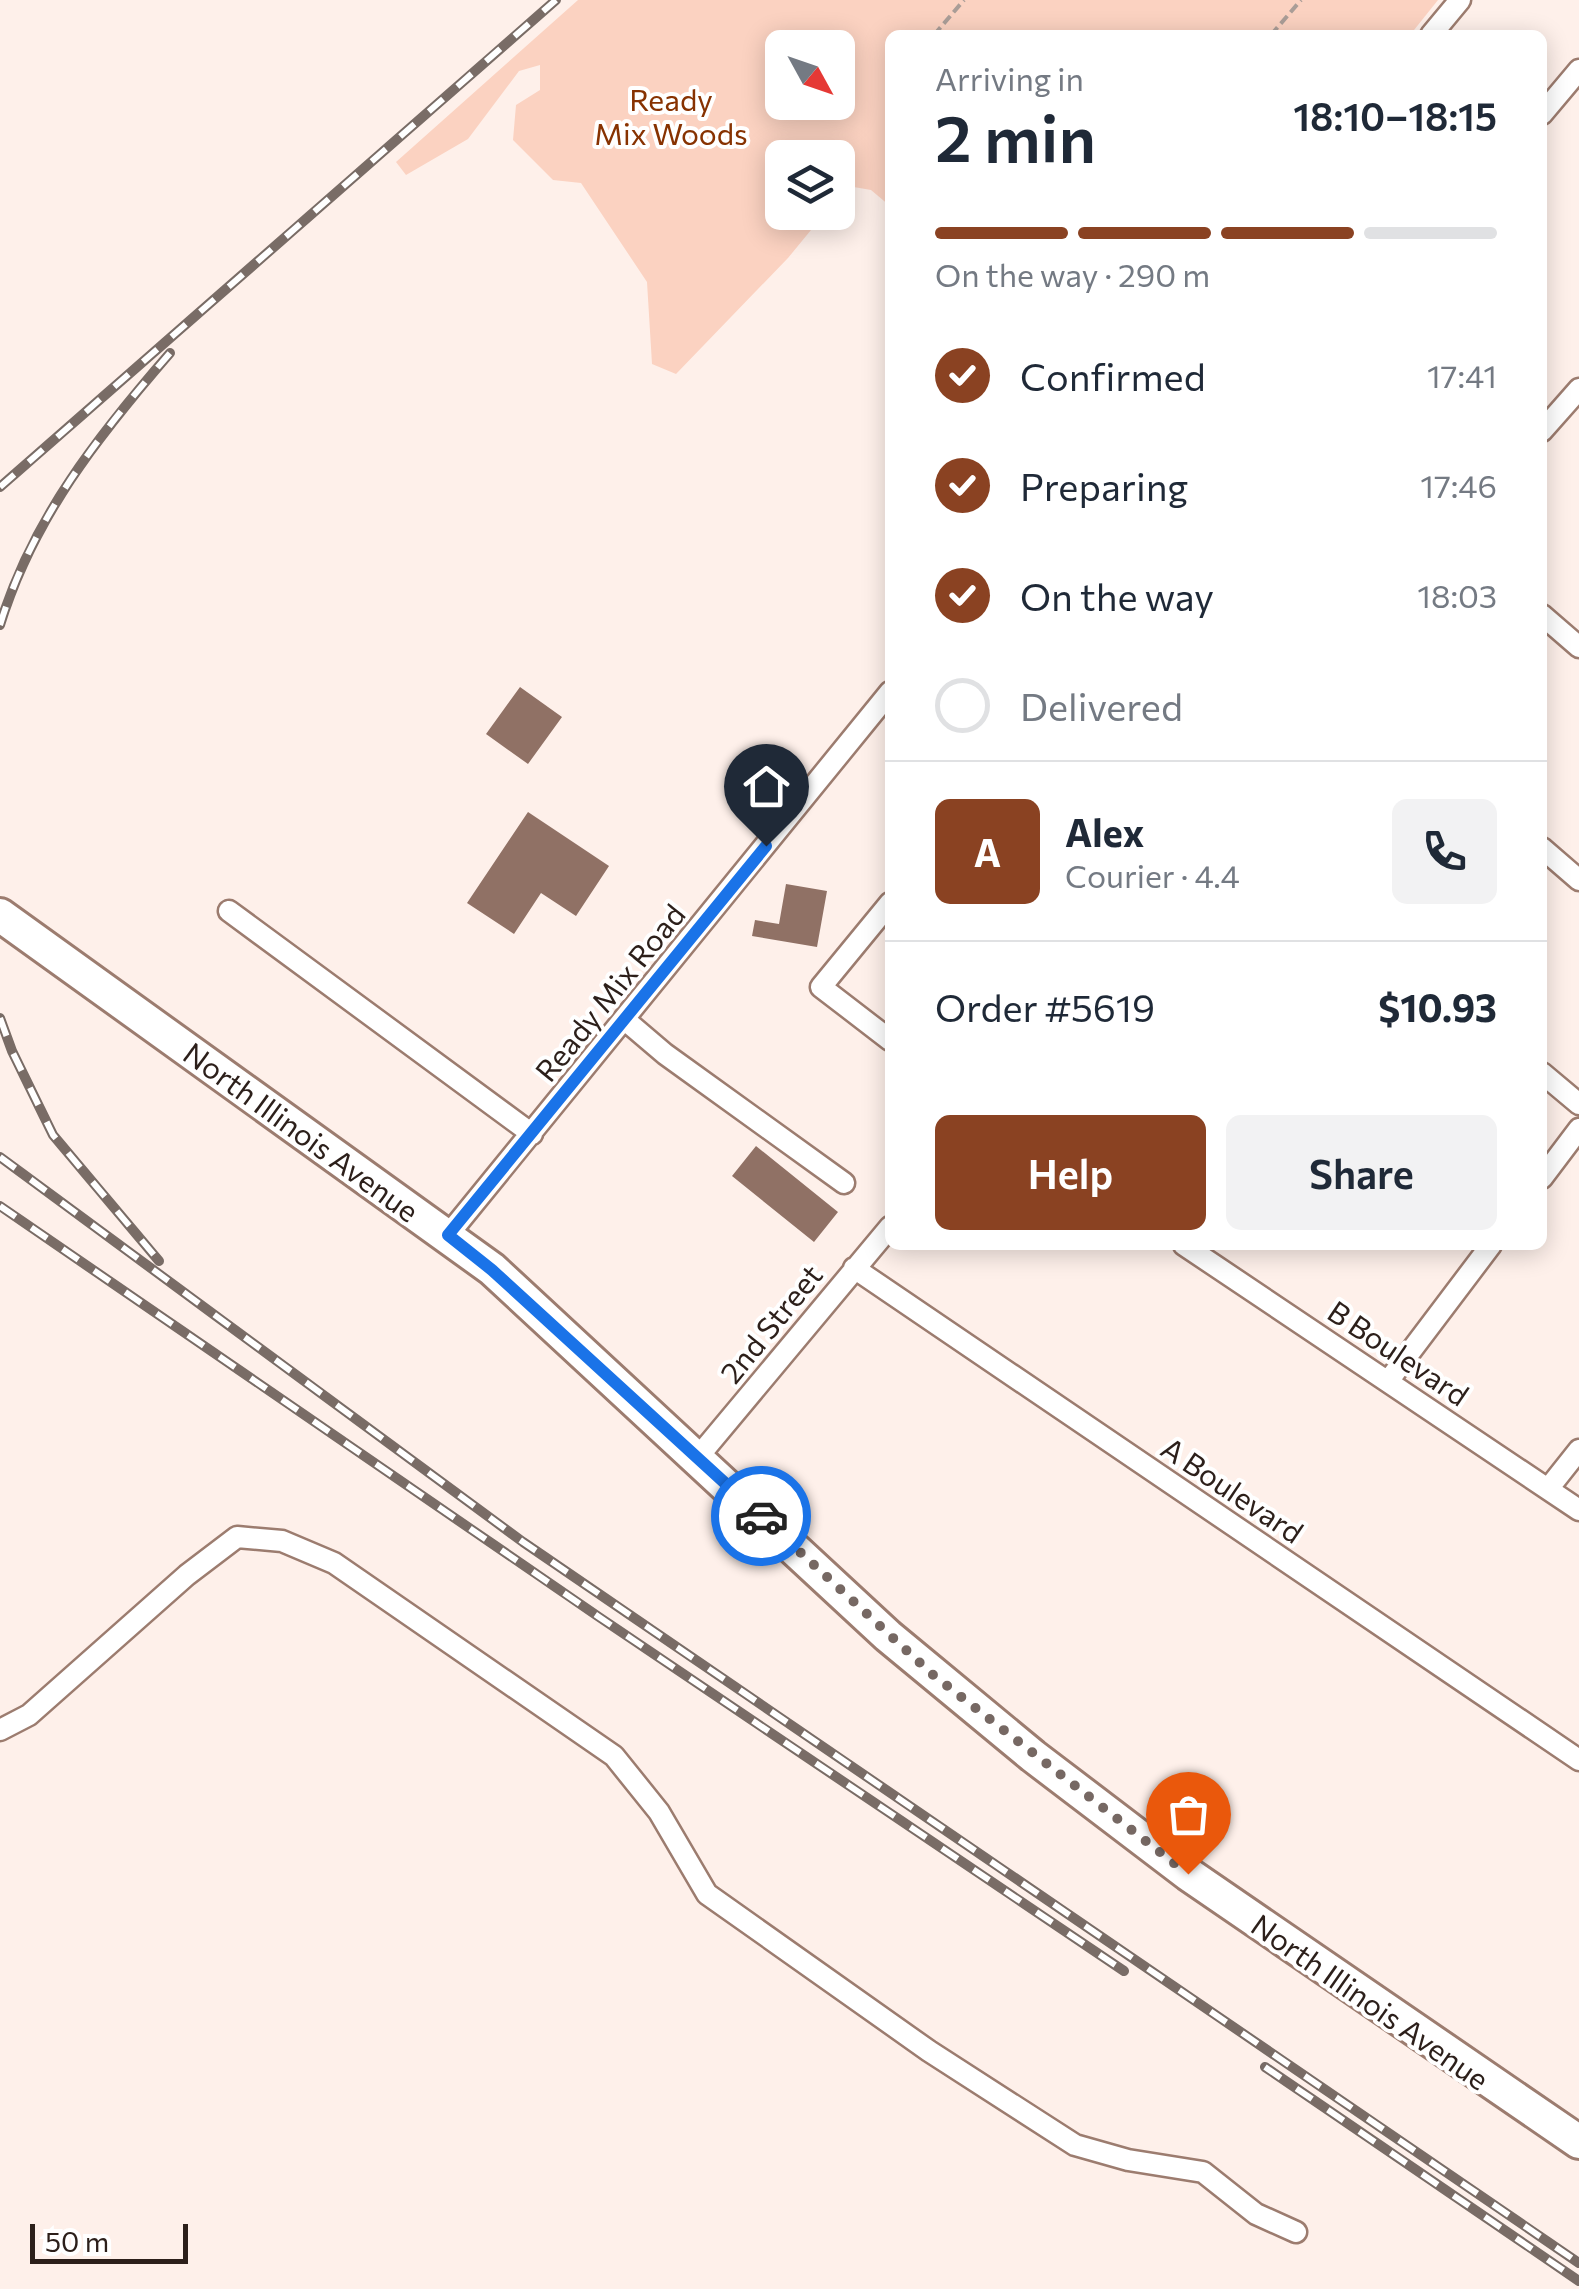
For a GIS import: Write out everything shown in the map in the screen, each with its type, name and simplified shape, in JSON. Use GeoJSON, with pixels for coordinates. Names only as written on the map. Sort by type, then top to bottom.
{"type":"FeatureCollection","features":[{"type":"Feature","properties":{"kind":"main road","name":"North Illinois Avenue"},"geometry":{"type":"LineString","coordinates":[[0,915],[492,1270],[888,1636],[1034,1756],[1188,1874],[1579,2142]]}},
{"type":"Feature","properties":{"kind":"street"},"geometry":{"type":"LineString","coordinates":[[1435,30],[1460,0]]}},
{"type":"Feature","properties":{"kind":"street"},"geometry":{"type":"LineString","coordinates":[[1547,108],[1579,70]]}},
{"type":"Feature","properties":{"kind":"street"},"geometry":{"type":"LineString","coordinates":[[1547,426],[1577,394]]}},
{"type":"Feature","properties":{"kind":"street"},"geometry":{"type":"LineString","coordinates":[[1547,619],[1579,647]]}},
{"type":"Feature","properties":{"kind":"street","name":"Ready Mix Road"},"geometry":{"type":"LineString","coordinates":[[448,1235],[885,698]]}},
{"type":"Feature","properties":{"kind":"street"},"geometry":{"type":"LineString","coordinates":[[1547,852],[1579,880]]}},
{"type":"Feature","properties":{"kind":"street"},"geometry":{"type":"LineString","coordinates":[[885,909],[821,986],[885,1036]]}},
{"type":"Feature","properties":{"kind":"street"},"geometry":{"type":"LineString","coordinates":[[228,912],[532,1134]]}},
{"type":"Feature","properties":{"kind":"street"},"geometry":{"type":"LineString","coordinates":[[625,1020],[664,1054],[844,1183]]}},
{"type":"Feature","properties":{"kind":"street"},"geometry":{"type":"LineString","coordinates":[[1547,1077],[1579,1104]]}},
{"type":"Feature","properties":{"kind":"street"},"geometry":{"type":"LineString","coordinates":[[1547,1171],[1579,1129]]}},
{"type":"Feature","properties":{"kind":"street","name":"2nd Street"},"geometry":{"type":"LineString","coordinates":[[698,1458],[885,1233]]}},
{"type":"Feature","properties":{"kind":"street","name":"B Boulevard"},"geometry":{"type":"LineString","coordinates":[[1192,1250],[1579,1510]]}},
{"type":"Feature","properties":{"kind":"street"},"geometry":{"type":"LineString","coordinates":[[1389,1380],[1488,1250]]}},
{"type":"Feature","properties":{"kind":"street","name":"A Boulevard"},"geometry":{"type":"LineString","coordinates":[[854,1268],[1579,1760]]}},
{"type":"Feature","properties":{"kind":"street"},"geometry":{"type":"LineString","coordinates":[[1548,1489],[1579,1450]]}},
{"type":"Feature","properties":{"kind":"street"},"geometry":{"type":"LineString","coordinates":[[0,1730],[28,1715],[186,1575],[237,1537],[282,1542],[334,1563],[614,1756],[658,1812],[708,1894],[929,2051],[1074,2145],[1128,2160],[1203,2172],[1256,2214],[1296,2232]]}},
{"type":"Feature","properties":{"kind":"path"},"geometry":{"type":"LineString","coordinates":[[938,30],[964,0]]}},
{"type":"Feature","properties":{"kind":"path"},"geometry":{"type":"LineString","coordinates":[[1274,30],[1301,0]]}},
{"type":"Feature","properties":{"kind":"green space","name":"Ready Mix Woods"},"geometry":{"type":"Polygon","coordinates":[[[578,0],[1438,0],[1414,30],[885,30],[885,202],[871,190],[855,187],[855,140],[765,140],[765,230],[811,230],[676,374],[652,364],[647,282],[581,183],[553,180],[513,140],[516,105],[540,90],[540,65],[519,71],[468,139],[406,175],[396,162],[578,0]]]}},
{"type":"Feature","properties":{"kind":"building"},"geometry":{"type":"Polygon","coordinates":[[[520,687],[562,717],[528,764],[486,734],[520,687]]]}},
{"type":"Feature","properties":{"kind":"building"},"geometry":{"type":"Polygon","coordinates":[[[528,812],[609,866],[576,916],[541,893],[514,934],[467,903],[528,812]]]}},
{"type":"Feature","properties":{"kind":"building"},"geometry":{"type":"Polygon","coordinates":[[[786,884],[827,891],[817,947],[752,936],[755,920],[779,924],[786,884]]]}},
{"type":"Feature","properties":{"kind":"building"},"geometry":{"type":"Polygon","coordinates":[[[756,1146],[838,1212],[814,1242],[732,1176],[756,1146]]]}},
{"type":"Feature","properties":{"kind":"railway"},"geometry":{"type":"LineString","coordinates":[[0,487],[556,0]]}},
{"type":"Feature","properties":{"kind":"railway"},"geometry":{"type":"LineString","coordinates":[[0,625],[30,549],[70,480],[170,353]]}},
{"type":"Feature","properties":{"kind":"railway"},"geometry":{"type":"LineString","coordinates":[[0,1018],[53,1135],[159,1261]]}},
{"type":"Feature","properties":{"kind":"railway"},"geometry":{"type":"LineString","coordinates":[[0,1157],[523,1542],[1579,2263]]}},
{"type":"Feature","properties":{"kind":"railway"},"geometry":{"type":"LineString","coordinates":[[0,1206],[1124,1971]]}},
{"type":"Feature","properties":{"kind":"railway"},"geometry":{"type":"LineString","coordinates":[[1265,2067],[1579,2281]]}},
{"type":"Feature","properties":{"kind":"way so far"},"geometry":{"type":"LineString","coordinates":[[761,1516],[932,1674],[1188,1874]]}},
{"type":"Feature","properties":{"kind":"route"},"geometry":{"type":"LineString","coordinates":[[761,1516],[492,1270],[448,1235],[766,846]]}}]}
